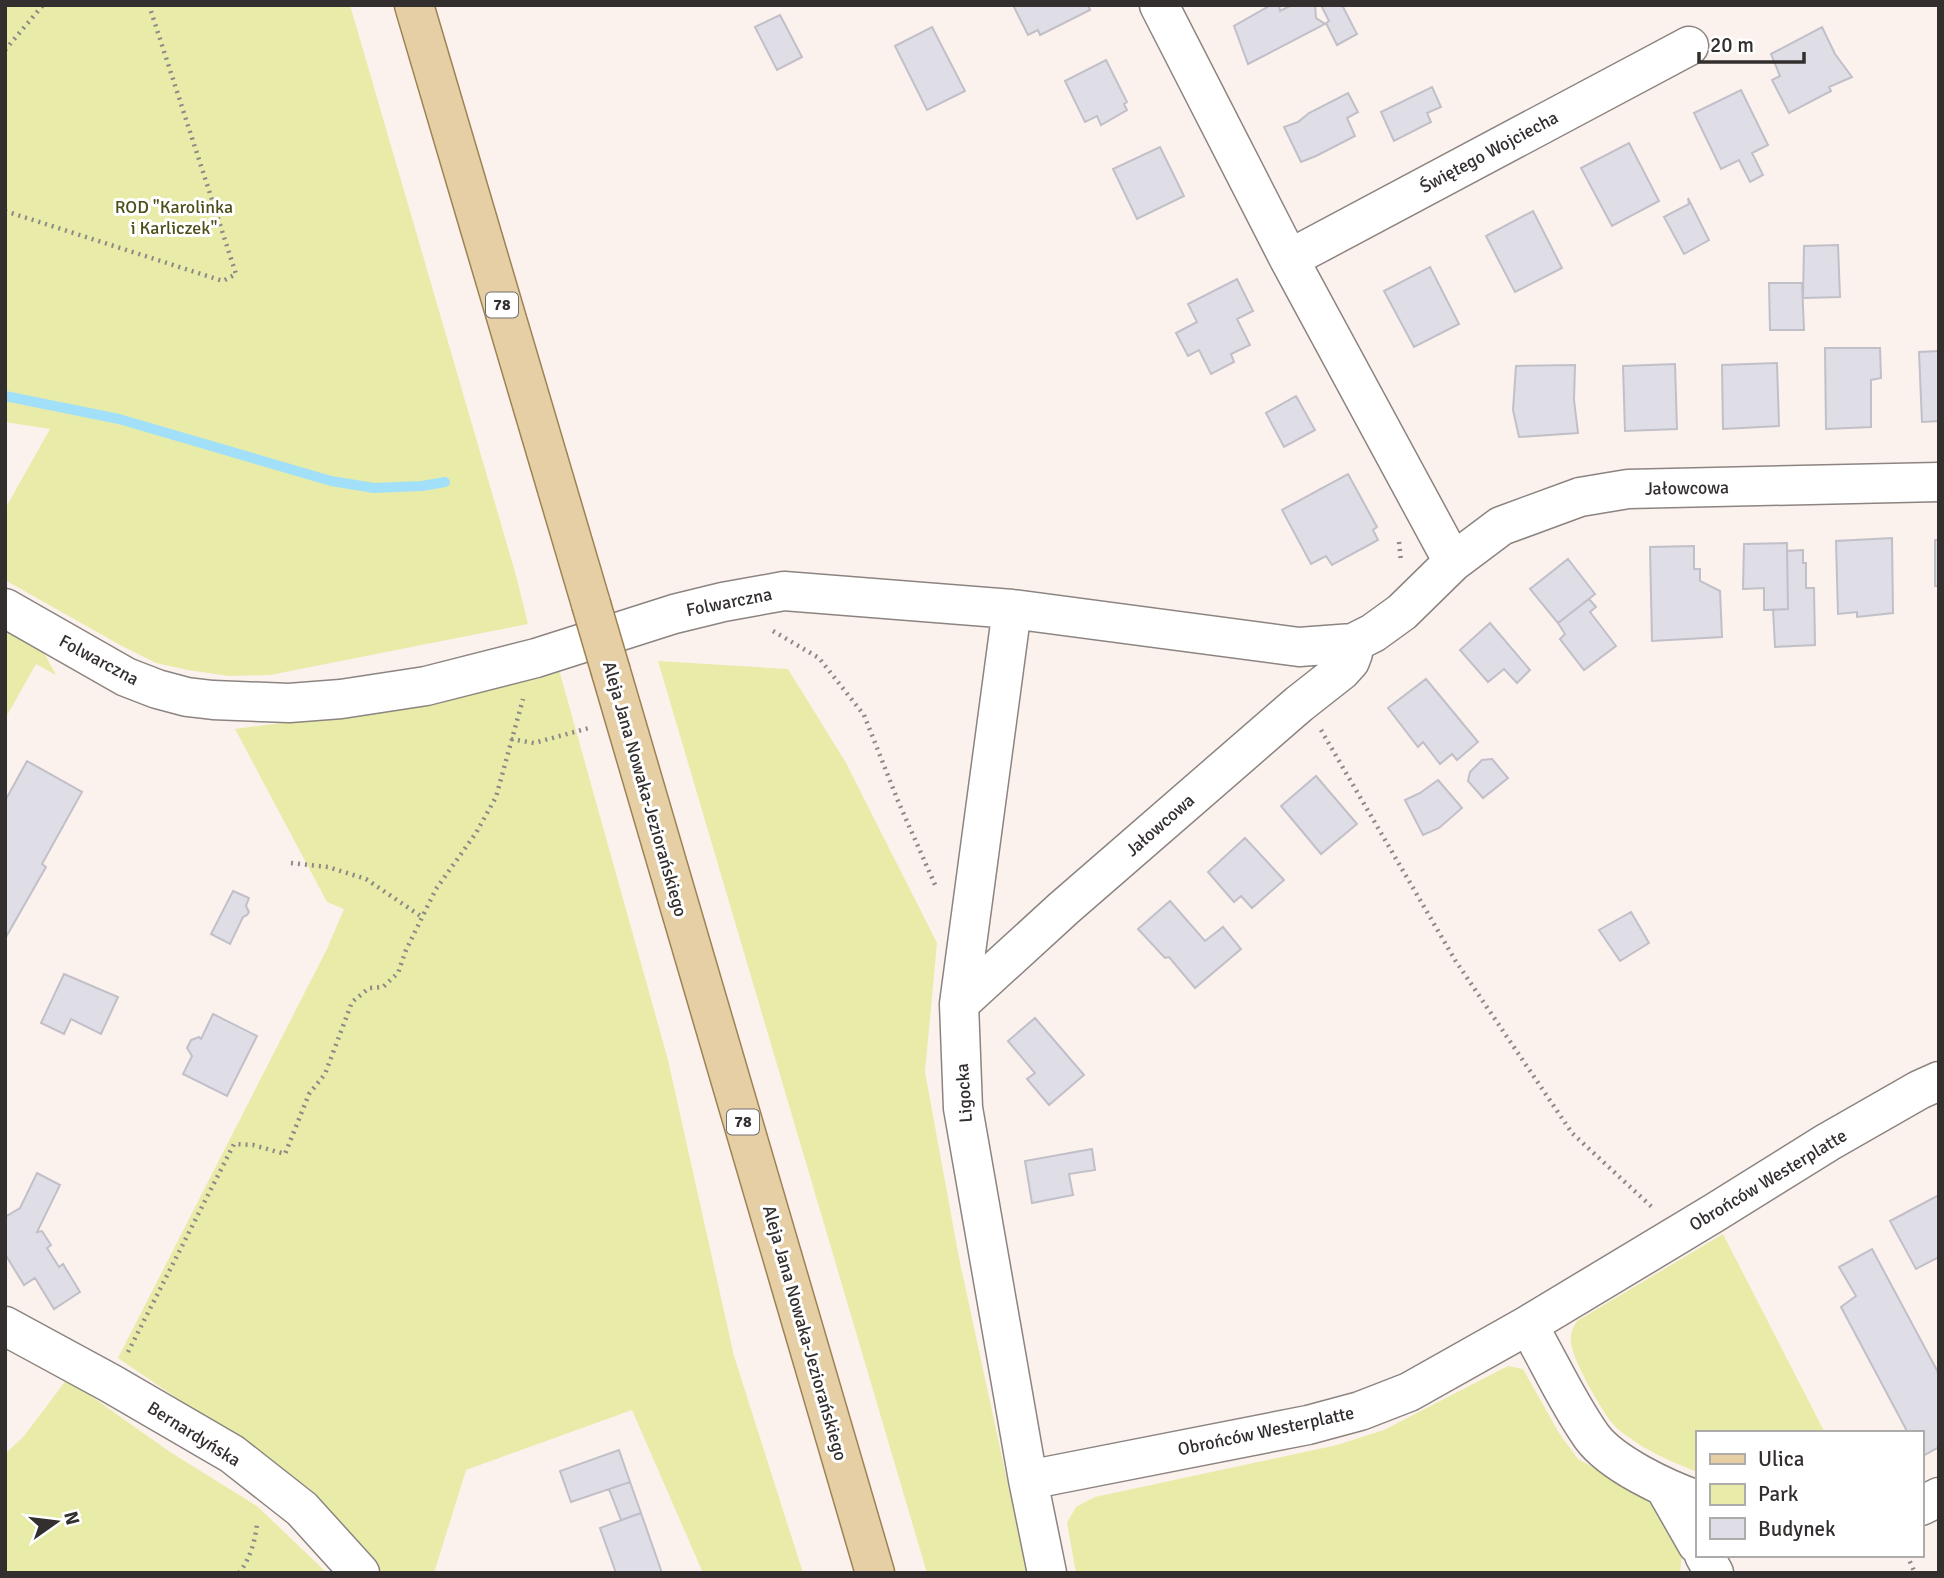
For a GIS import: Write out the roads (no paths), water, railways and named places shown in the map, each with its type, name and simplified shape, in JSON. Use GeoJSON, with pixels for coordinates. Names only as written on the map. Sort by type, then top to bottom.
{"type":"FeatureCollection","features":[{"type":"Feature","properties":{"kind":"main road","name":"Aleja Jana Nowaka-Jeziorańskiego"},"geometry":{"type":"LineString","coordinates":[[414,5],[875,1573]]}},
{"type":"Feature","properties":{"kind":"street"},"geometry":{"type":"LineString","coordinates":[[1159,5],[1289,259],[1453,562]]}},
{"type":"Feature","properties":{"kind":"street","name":"Świętego Wojciecha"},"geometry":{"type":"LineString","coordinates":[[1289,259],[1689,46]]}},
{"type":"Feature","properties":{"kind":"street","name":"Jałowcowa"},"geometry":{"type":"LineString","coordinates":[[1453,562],[1501,526],[1580,497],[1628,489],[1939,482]]}},
{"type":"Feature","properties":{"kind":"street","name":"Folwarczna"},"geometry":{"type":"LineString","coordinates":[[5,608],[126,677],[157,689],[213,700],[289,703],[341,699],[426,686],[537,658],[674,614],[723,602],[784,592],[1012,609],[1299,646],[1353,643],[1373,633],[1402,612],[1453,562]]}},
{"type":"Feature","properties":{"kind":"street","name":"Ligocka"},"geometry":{"type":"LineString","coordinates":[[1012,609],[959,1004],[963,1108],[1028,1480],[1047,1573]]}},
{"type":"Feature","properties":{"kind":"street","name":"Jałowcowa"},"geometry":{"type":"LineString","coordinates":[[959,1004],[1064,908],[1341,670],[1350,661],[1353,643]]}},
{"type":"Feature","properties":{"kind":"street","name":"Obrońców Westerplatte"},"geometry":{"type":"LineString","coordinates":[[1028,1480],[1308,1425],[1360,1411],[1409,1392],[1528,1325],[1828,1142],[1939,1081]]}},
{"type":"Feature","properties":{"kind":"street","name":"Bernardyńska"},"geometry":{"type":"LineString","coordinates":[[5,1325],[232,1454],[302,1509],[360,1573]]}},
{"type":"Feature","properties":{"kind":"street"},"geometry":{"type":"LineString","coordinates":[[1528,1325],[1594,1438],[1619,1461],[1681,1494],[1696,1541]]}},
{"type":"Feature","properties":{"kind":"street"},"geometry":{"type":"LineString","coordinates":[[1923,1505],[1939,1497]]}},
{"type":"Feature","properties":{"kind":"street"},"geometry":{"type":"LineString","coordinates":[[1705,1557],[1714,1573]]}},
{"type":"Feature","properties":{"kind":"waterway"},"geometry":{"type":"LineString","coordinates":[[5,396],[119,419],[331,481],[374,488],[445,482]]}},
{"type":"Feature","properties":{"kind":"park label","name":"ROD \"Karolinka i Karliczek\""},"geometry":{"type":"Point","coordinates":[174,217]}}]}
